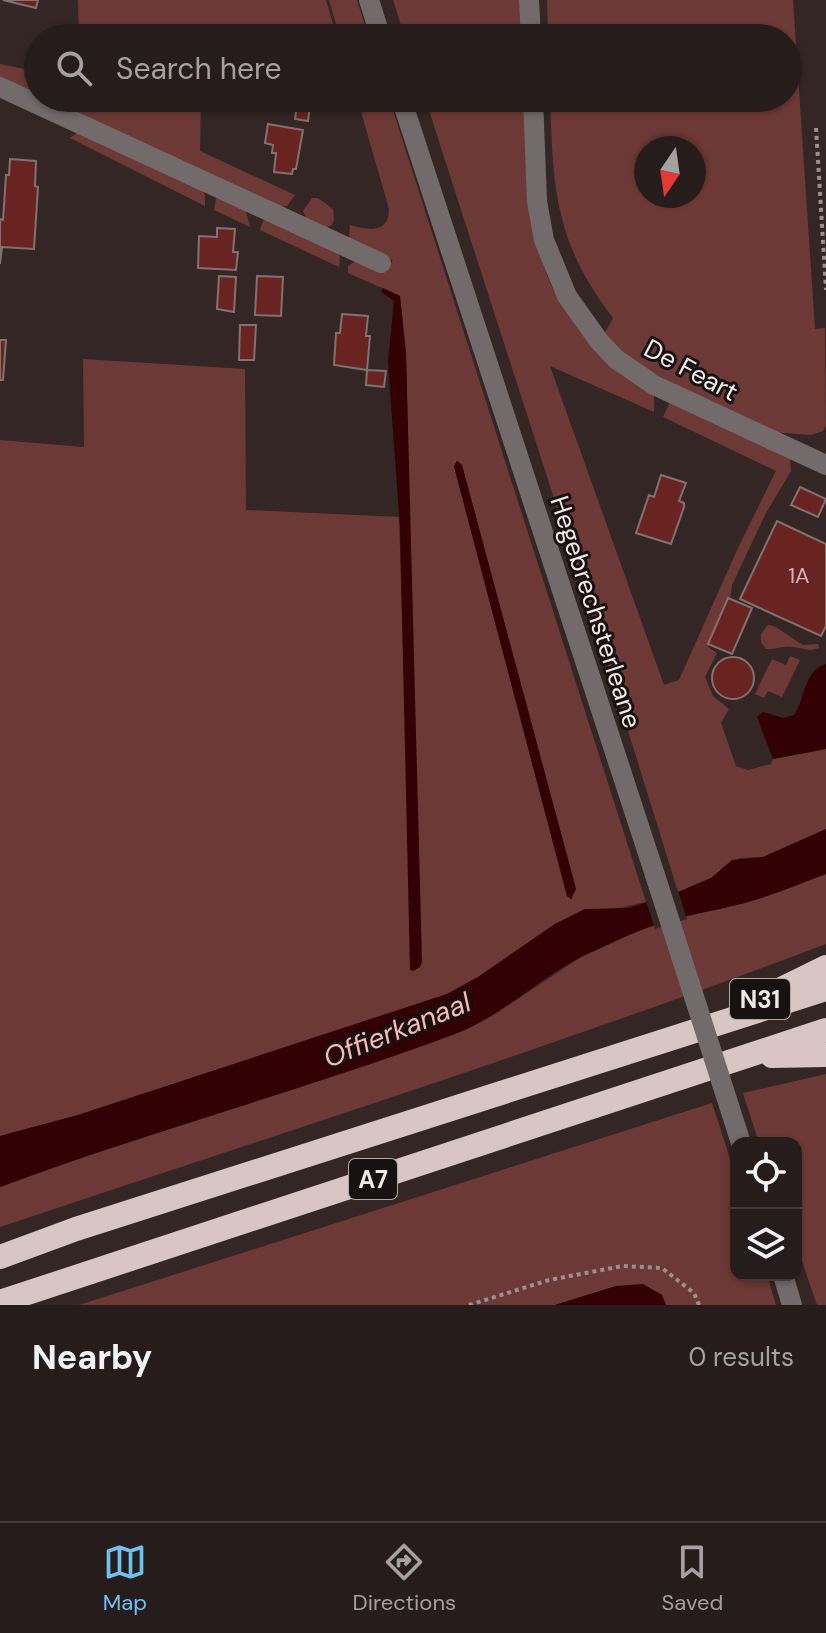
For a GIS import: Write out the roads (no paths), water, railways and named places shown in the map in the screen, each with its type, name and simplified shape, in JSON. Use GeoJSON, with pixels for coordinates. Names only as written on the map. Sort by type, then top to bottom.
{"type":"FeatureCollection","features":[{"type":"Feature","properties":{"kind":"highway","name":"N31"},"geometry":{"type":"LineString","coordinates":[[694,1032],[826,967]]}},
{"type":"Feature","properties":{"kind":"highway","name":"A7"},"geometry":{"type":"LineString","coordinates":[[0,1257],[76,1229],[826,989]]}},
{"type":"Feature","properties":{"kind":"highway","name":"A7"},"geometry":{"type":"LineString","coordinates":[[0,1302],[826,1030]]}},
{"type":"Feature","properties":{"kind":"highway","name":"A7"},"geometry":{"type":"LineString","coordinates":[[746,1056],[826,1055]]}},
{"type":"Feature","properties":{"kind":"street"},"geometry":{"type":"LineString","coordinates":[[369,0],[377,24]]}},
{"type":"Feature","properties":{"kind":"street"},"geometry":{"type":"LineString","coordinates":[[529,0],[530,24]]}},
{"type":"Feature","properties":{"kind":"street"},"geometry":{"type":"LineString","coordinates":[[0,87],[24,98]]}},
{"type":"Feature","properties":{"kind":"street"},"geometry":{"type":"LineString","coordinates":[[54,112],[381,263]]}},
{"type":"Feature","properties":{"kind":"street","name":"Hegebrechsterleane"},"geometry":{"type":"LineString","coordinates":[[406,112],[739,1137]]}},
{"type":"Feature","properties":{"kind":"street","name":"De Feart"},"geometry":{"type":"LineString","coordinates":[[534,112],[537,201],[544,240],[567,296],[599,341],[616,359],[654,385],[826,465]]}},
{"type":"Feature","properties":{"kind":"street"},"geometry":{"type":"LineString","coordinates":[[785,1281],[792,1305]]}},
{"type":"Feature","properties":{"kind":"water"},"geometry":{"type":"Polygon","coordinates":[[[383,288],[400,296],[406,353],[422,962],[413,971],[410,970],[400,528],[388,362],[394,301],[381,292],[383,288]]]}},
{"type":"Feature","properties":{"kind":"water"},"geometry":{"type":"Polygon","coordinates":[[[457,461],[462,465],[576,889],[571,899],[567,896],[454,466],[457,461]]]}},
{"type":"Feature","properties":{"kind":"water"},"geometry":{"type":"Polygon","coordinates":[[[826,664],[826,749],[773,759],[757,717],[763,712],[783,718],[794,715],[809,679],[826,664]]]}},
{"type":"Feature","properties":{"kind":"water","name":"Offierkanaal"},"geometry":{"type":"Polygon","coordinates":[[[826,829],[826,874],[753,901],[671,920],[626,936],[568,964],[489,1017],[455,1034],[0,1187],[0,1136],[78,1115],[447,994],[478,977],[555,924],[585,909],[629,908],[678,892],[711,878],[732,860],[763,857],[826,829]]]}},
{"type":"Feature","properties":{"kind":"water"},"geometry":{"type":"Polygon","coordinates":[[[643,1284],[662,1295],[666,1305],[555,1305],[616,1286],[643,1284]]]}}]}
